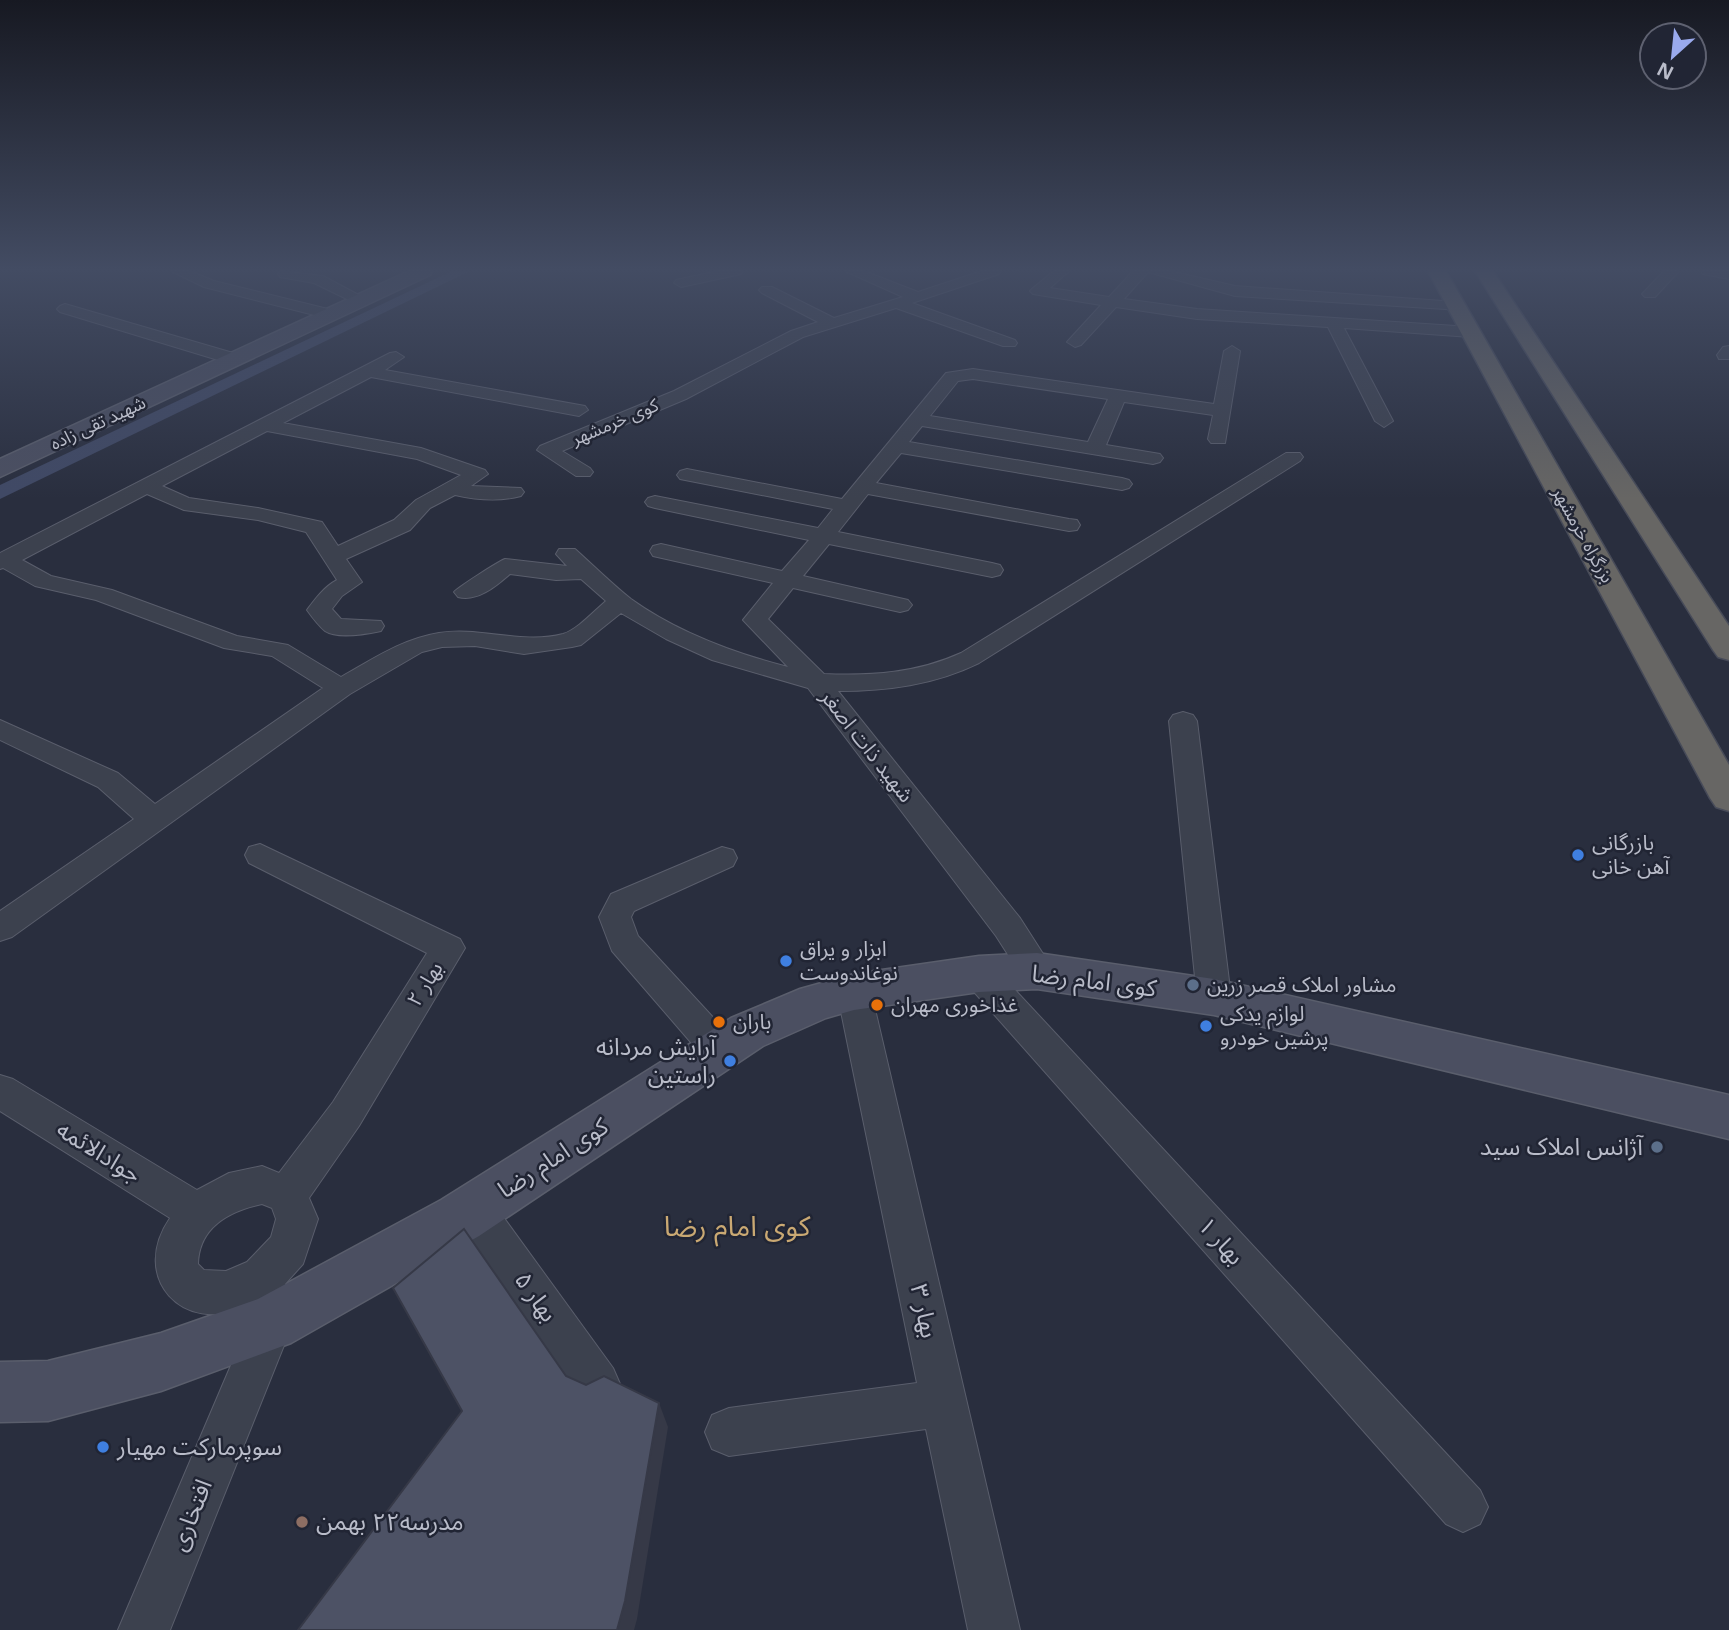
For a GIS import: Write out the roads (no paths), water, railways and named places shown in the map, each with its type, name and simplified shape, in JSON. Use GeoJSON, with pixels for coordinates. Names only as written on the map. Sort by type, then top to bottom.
{"type":"FeatureCollection","features":[{"type":"Feature","properties":{"kind":"highway","name":"بزرگراه خرمشهر"},"geometry":{"type":"LineString","coordinates":[[1496,347],[1729,798]]}},
{"type":"Feature","properties":{"kind":"highway"},"geometry":{"type":"LineString","coordinates":[[1531,347],[1729,650]]}},
{"type":"Feature","properties":{"kind":"main road","name":"شهید تقی زاده"},"geometry":{"type":"LineString","coordinates":[[0,469],[259,347]]}},
{"type":"Feature","properties":{"kind":"main road","name":"کوی امام رضا"},"geometry":{"type":"LineString","coordinates":[[0,1392],[48,1391],[161,1362],[266,1300],[474,1210],[747,1032],[816,1002],[854,992],[979,974],[1037,971],[1214,997],[1729,1117]]}},
{"type":"Feature","properties":{"kind":"street"},"geometry":{"type":"LineString","coordinates":[[194,347],[234,359]]}},
{"type":"Feature","properties":{"kind":"street","name":"کوی خرمشهر"},"geometry":{"type":"LineString","coordinates":[[583,472],[547,450],[680,395],[772,347]]}},
{"type":"Feature","properties":{"kind":"street"},"geometry":{"type":"LineString","coordinates":[[1347,347],[1384,421]]}},
{"type":"Feature","properties":{"kind":"street"},"geometry":{"type":"LineString","coordinates":[[1218,439],[1231,351]]}},
{"type":"Feature","properties":{"kind":"street"},"geometry":{"type":"LineString","coordinates":[[2,561],[396,357]]}},
{"type":"Feature","properties":{"kind":"street"},"geometry":{"type":"LineString","coordinates":[[369,371],[424,385],[521,397],[579,410]]}},
{"type":"Feature","properties":{"kind":"street"},"geometry":{"type":"LineString","coordinates":[[1223,411],[973,374],[952,377],[755,620],[817,682],[880,682],[933,674],[956,666],[1293,457]]}},
{"type":"Feature","properties":{"kind":"street"},"geometry":{"type":"LineString","coordinates":[[1095,448],[1118,396]]}},
{"type":"Feature","properties":{"kind":"street"},"geometry":{"type":"LineString","coordinates":[[918,420],[1153,457]]}},
{"type":"Feature","properties":{"kind":"street"},"geometry":{"type":"LineString","coordinates":[[265,425],[421,454],[478,474],[423,504],[402,525],[334,556]]}},
{"type":"Feature","properties":{"kind":"street"},"geometry":{"type":"LineString","coordinates":[[897,446],[1122,484]]}},
{"type":"Feature","properties":{"kind":"street"},"geometry":{"type":"LineString","coordinates":[[687,475],[848,506]]}},
{"type":"Feature","properties":{"kind":"street"},"geometry":{"type":"LineString","coordinates":[[146,486],[184,504],[258,514],[314,527],[350,582],[334,591],[318,610],[335,628],[372,626]]}},
{"type":"Feature","properties":{"kind":"street"},"geometry":{"type":"LineString","coordinates":[[863,487],[1069,525]]}},
{"type":"Feature","properties":{"kind":"street"},"geometry":{"type":"LineString","coordinates":[[453,488],[476,494],[514,492]]}},
{"type":"Feature","properties":{"kind":"street"},"geometry":{"type":"LineString","coordinates":[[655,502],[992,570]]}},
{"type":"Feature","properties":{"kind":"street"},"geometry":{"type":"LineString","coordinates":[[661,551],[900,605]]}},
{"type":"Feature","properties":{"kind":"street"},"geometry":{"type":"LineString","coordinates":[[2,561],[43,581],[104,595],[233,643],[279,650],[341,688]]}},
{"type":"Feature","properties":{"kind":"street","name":"شهید ذات اصغر"},"geometry":{"type":"LineString","coordinates":[[466,592],[487,582],[505,566],[556,573],[577,563],[621,601],[663,628],[781,675],[817,682],[1008,927],[1037,971]]}},
{"type":"Feature","properties":{"kind":"street"},"geometry":{"type":"LineString","coordinates":[[0,928],[341,688],[414,646],[442,640],[475,639],[524,646],[572,640],[621,601]]}},
{"type":"Feature","properties":{"kind":"street"},"geometry":{"type":"LineString","coordinates":[[1183,721],[1214,997]]}},
{"type":"Feature","properties":{"kind":"street"},"geometry":{"type":"LineString","coordinates":[[0,729],[108,780],[154,820]]}},
{"type":"Feature","properties":{"kind":"street","name":"بهار ۲"},"geometry":{"type":"LineString","coordinates":[[260,855],[448,948],[346,1114],[287,1195]]}},
{"type":"Feature","properties":{"kind":"street"},"geometry":{"type":"LineString","coordinates":[[720,1050],[624,942],[615,917],[622,904],[722,858]]}},
{"type":"Feature","properties":{"kind":"street","name":"بهار ۱"},"geometry":{"type":"LineString","coordinates":[[979,974],[1463,1507]]}},
{"type":"Feature","properties":{"kind":"street","name":"بهار ۳"},"geometry":{"type":"LineString","coordinates":[[854,992],[994,1630]]}},
{"type":"Feature","properties":{"kind":"street","name":"جوادالائمه"},"geometry":{"type":"LineString","coordinates":[[0,1090],[198,1213]]}},
{"type":"Feature","properties":{"kind":"street"},"geometry":{"type":"LineString","coordinates":[[262,1185],[287,1195],[297,1219],[288,1249],[266,1300],[227,1293],[194,1291],[177,1272],[178,1243],[198,1213],[229,1192],[262,1185]]}},
{"type":"Feature","properties":{"kind":"street","name":"بهار ۵"},"geometry":{"type":"LineString","coordinates":[[474,1210],[597,1384]]}},
{"type":"Feature","properties":{"kind":"street","name":"افتخاری"},"geometry":{"type":"LineString","coordinates":[[144,1630],[266,1300]]}},
{"type":"Feature","properties":{"kind":"street"},"geometry":{"type":"LineString","coordinates":[[729,1432],[944,1403]]}},
{"type":"Feature","properties":{"kind":"waterway"},"geometry":{"type":"LineString","coordinates":[[0,493],[304,347]]}},
{"type":"Feature","properties":{"kind":"place","name":"بازرگانی آهن خانی"},"geometry":{"type":"Point","coordinates":[1578,855]}},
{"type":"Feature","properties":{"kind":"place","name":"ابزار و یراق نوغاندوست"},"geometry":{"type":"Point","coordinates":[786,961]}},
{"type":"Feature","properties":{"kind":"place","name":"مشاور املاک قصر زرین"},"geometry":{"type":"Point","coordinates":[1193,985]}},
{"type":"Feature","properties":{"kind":"place","name":"غذاخوری مهران"},"geometry":{"type":"Point","coordinates":[877,1005]}},
{"type":"Feature","properties":{"kind":"place","name":"باران"},"geometry":{"type":"Point","coordinates":[719,1022]}},
{"type":"Feature","properties":{"kind":"place","name":"لوازم یدکی پرشین خودرو"},"geometry":{"type":"Point","coordinates":[1206,1026]}},
{"type":"Feature","properties":{"kind":"place","name":"آرایش مردانه راستین"},"geometry":{"type":"Point","coordinates":[730,1061]}},
{"type":"Feature","properties":{"kind":"place","name":"آژانس املاک سید"},"geometry":{"type":"Point","coordinates":[1657,1147]}},
{"type":"Feature","properties":{"kind":"place","name":"سوپرمارکت مهیار"},"geometry":{"type":"Point","coordinates":[103,1447]}},
{"type":"Feature","properties":{"kind":"place","name":"مدرسه۲۲ بهمن"},"geometry":{"type":"Point","coordinates":[302,1522]}},
{"type":"Feature","properties":{"kind":"district","name":"کوی امام رضا"},"geometry":{"type":"Point","coordinates":[737,1226]}}]}
